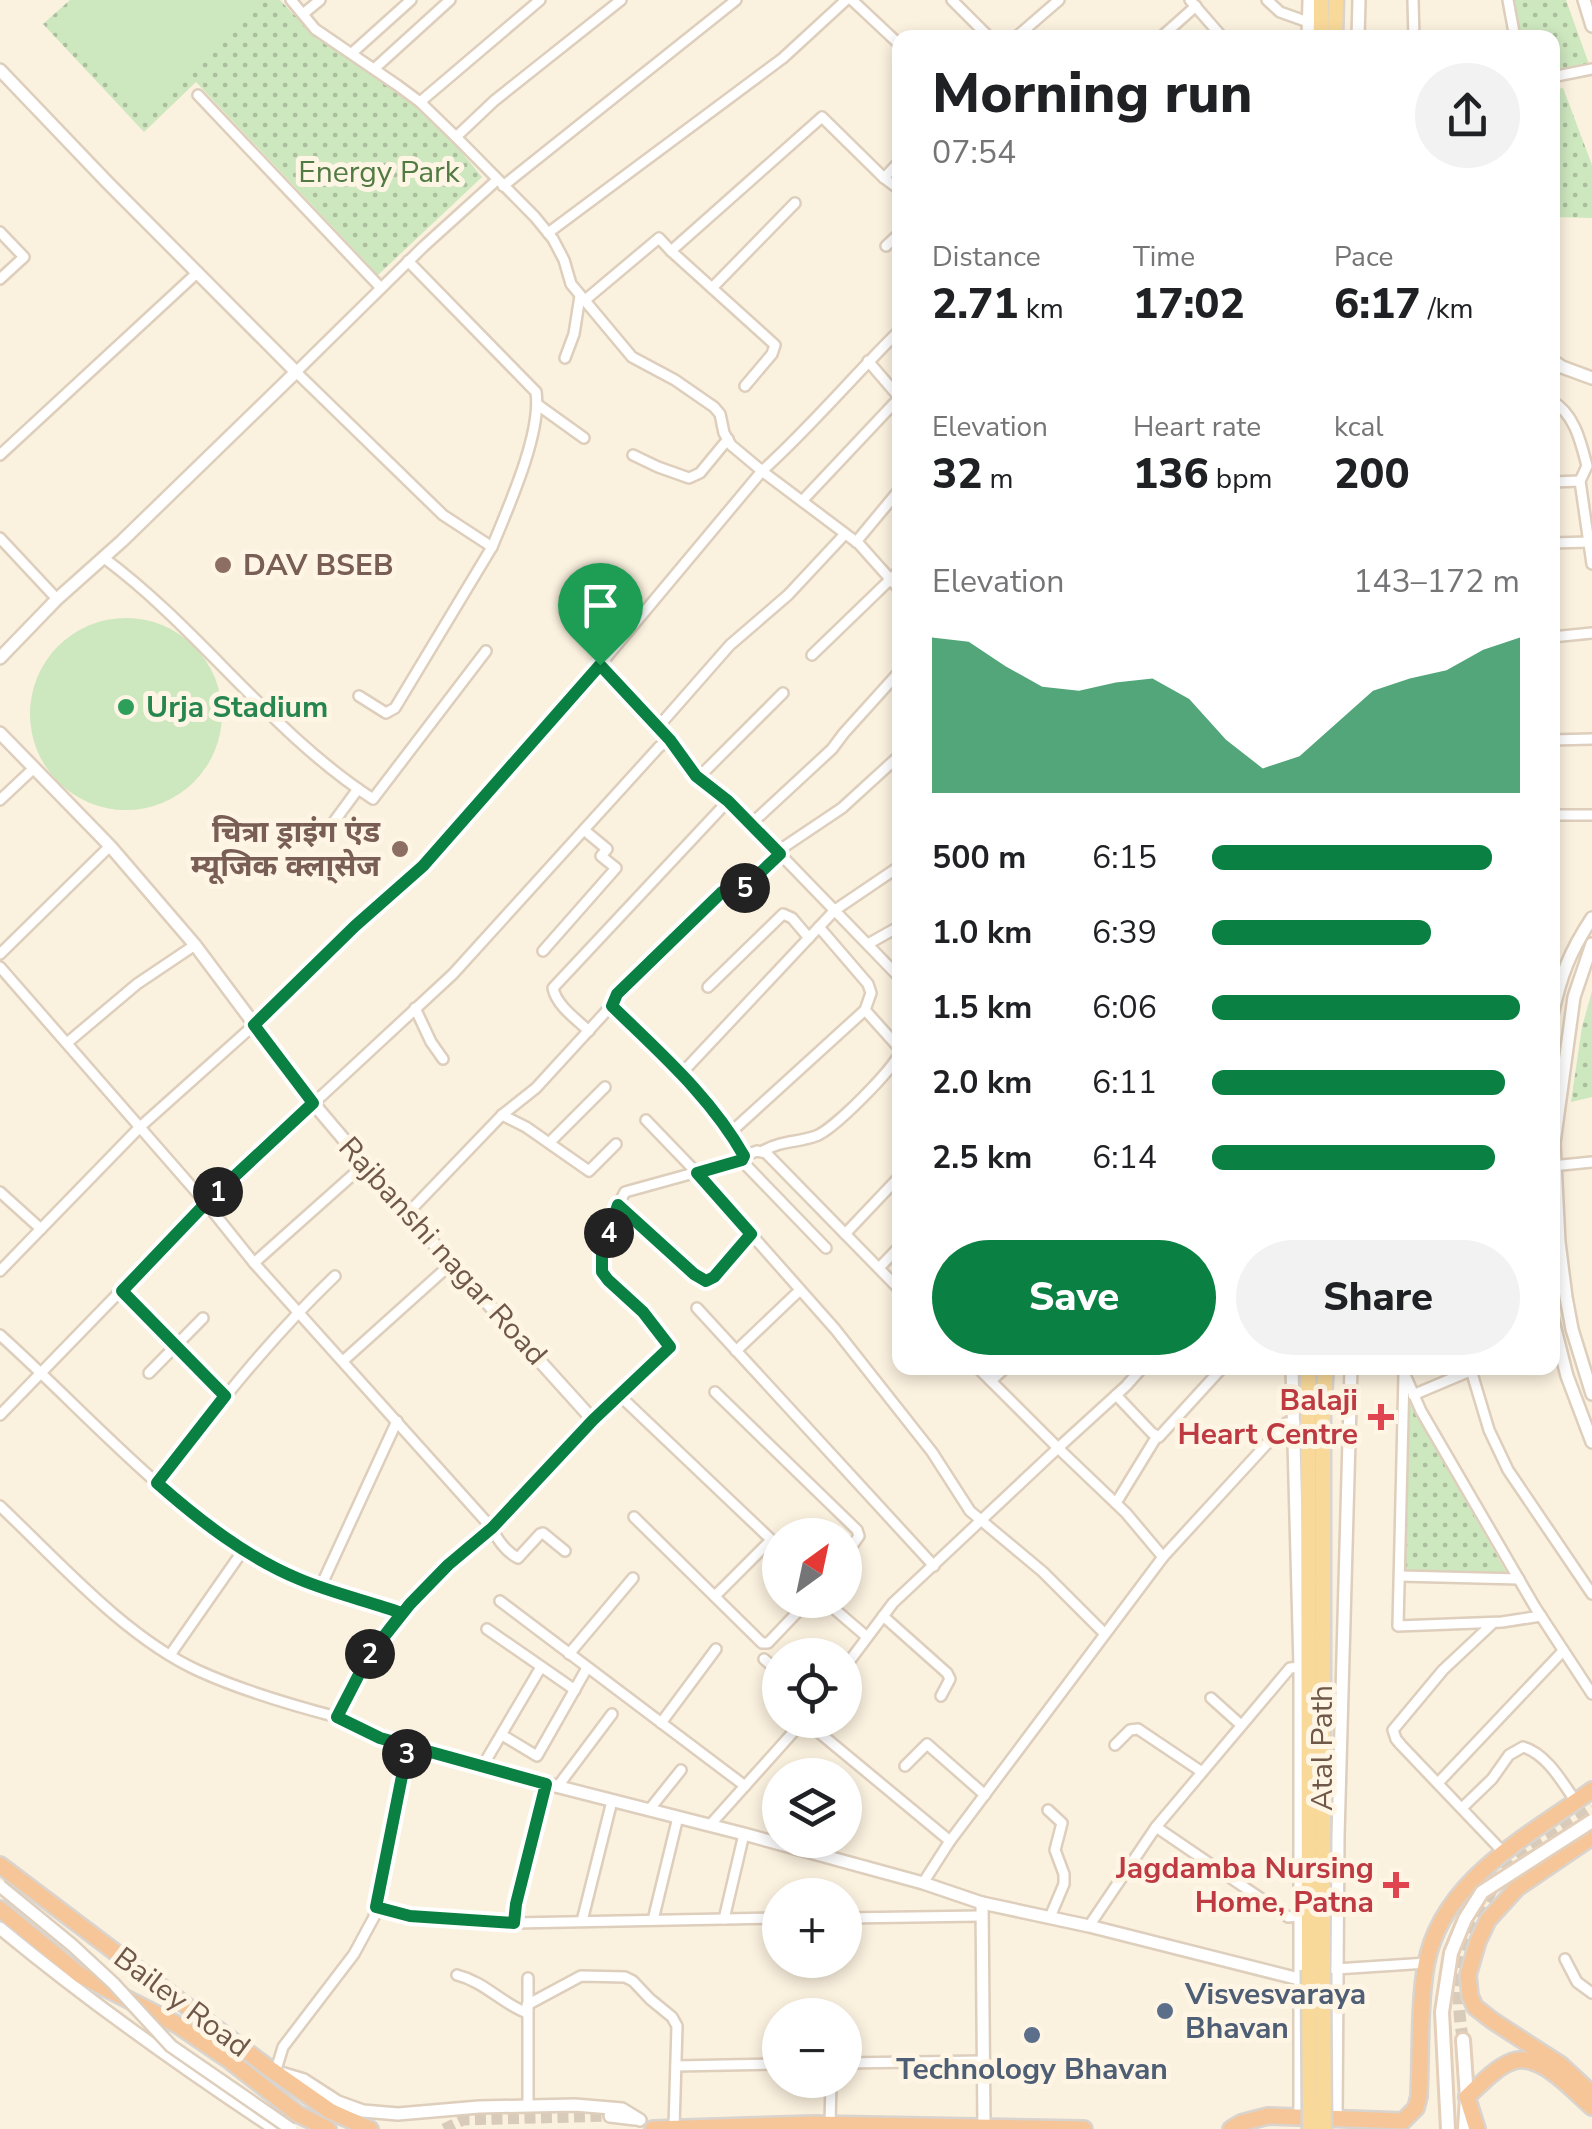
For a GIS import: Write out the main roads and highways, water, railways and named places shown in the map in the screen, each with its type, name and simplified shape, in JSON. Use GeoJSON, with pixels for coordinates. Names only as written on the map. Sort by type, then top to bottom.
{"type":"FeatureCollection","features":[{"type":"Feature","properties":{"kind":"highway"},"geometry":{"type":"LineString","coordinates":[[1231,2129],[1268,2116],[1330,2124],[1403,2121],[1416,2108],[1419,2096],[1426,1962],[1456,1899],[1487,1866],[1592,1790]]}},
{"type":"Feature","properties":{"kind":"highway"},"geometry":{"type":"LineString","coordinates":[[1590,1841],[1516,1888],[1488,1920],[1468,1976],[1475,2007],[1561,2064],[1592,2094]]}},
{"type":"Feature","properties":{"kind":"highway","name":"Bailey Road"},"geometry":{"type":"LineString","coordinates":[[0,1865],[330,2112],[370,2129]]}},
{"type":"Feature","properties":{"kind":"highway","name":"Bailey Road"},"geometry":{"type":"LineString","coordinates":[[0,1909],[80,1975],[176,2024],[298,2114],[328,2129]]}},
{"type":"Feature","properties":{"kind":"highway"},"geometry":{"type":"LineString","coordinates":[[1477,2129],[1467,2096],[1512,2062],[1524,2059],[1555,2073],[1592,2107]]}},
{"type":"Feature","properties":{"kind":"highway"},"geometry":{"type":"LineString","coordinates":[[1246,2129],[1259,2124],[1362,2129]]}},
{"type":"Feature","properties":{"kind":"highway"},"geometry":{"type":"LineString","coordinates":[[648,2126],[1084,2129]]}},
{"type":"Feature","properties":{"kind":"main road"},"geometry":{"type":"LineString","coordinates":[[1321,0],[1321,30]]}},
{"type":"Feature","properties":{"kind":"main road"},"geometry":{"type":"LineString","coordinates":[[1335,30],[1336,0]]}},
{"type":"Feature","properties":{"kind":"main road","name":"Atal Path"},"geometry":{"type":"LineString","coordinates":[[1308,1375],[1317,1973],[1330,2124]]}},
{"type":"Feature","properties":{"kind":"main road","name":"Atal Path"},"geometry":{"type":"LineString","coordinates":[[1305,2122],[1317,1973],[1326,1375]]}},
{"type":"Feature","properties":{"kind":"main road"},"geometry":{"type":"LineString","coordinates":[[1448,2129],[1442,2012],[1451,1953],[1465,1919],[1482,1892],[1592,1822]]}},
{"type":"Feature","properties":{"kind":"main road"},"geometry":{"type":"LineString","coordinates":[[1463,2040],[1465,2129]]}},
{"type":"Feature","properties":{"kind":"tunnel"},"geometry":{"type":"LineString","coordinates":[[1463,2040],[1461,1970],[1489,1895],[1514,1859],[1592,1807]]}},
{"type":"Feature","properties":{"kind":"tunnel"},"geometry":{"type":"LineString","coordinates":[[444,2129],[463,2120],[610,2116]]}},
{"type":"Feature","properties":{"kind":"place","name":"DAV BSEB"},"geometry":{"type":"Point","coordinates":[223,565]}},
{"type":"Feature","properties":{"kind":"place","name":"Urja Stadium"},"geometry":{"type":"Point","coordinates":[126,707]}},
{"type":"Feature","properties":{"kind":"place","name":"चित्रा ड्राइंग एंड म्यूजिक क्ला्सेज"},"geometry":{"type":"Point","coordinates":[400,849]}},
{"type":"Feature","properties":{"kind":"place","name":"Balaji Heart Centre"},"geometry":{"type":"Point","coordinates":[1381,1417]}},
{"type":"Feature","properties":{"kind":"place","name":"Jagdamba Nursing Home, Patna"},"geometry":{"type":"Point","coordinates":[1396,1885]}},
{"type":"Feature","properties":{"kind":"place","name":"Visvesvaraya Bhavan"},"geometry":{"type":"Point","coordinates":[1165,2011]}},
{"type":"Feature","properties":{"kind":"place","name":"Technology Bhavan"},"geometry":{"type":"Point","coordinates":[1032,2035]}},
{"type":"Feature","properties":{"kind":"park label","name":"Energy Park"},"geometry":{"type":"Point","coordinates":[379,172]}}]}
